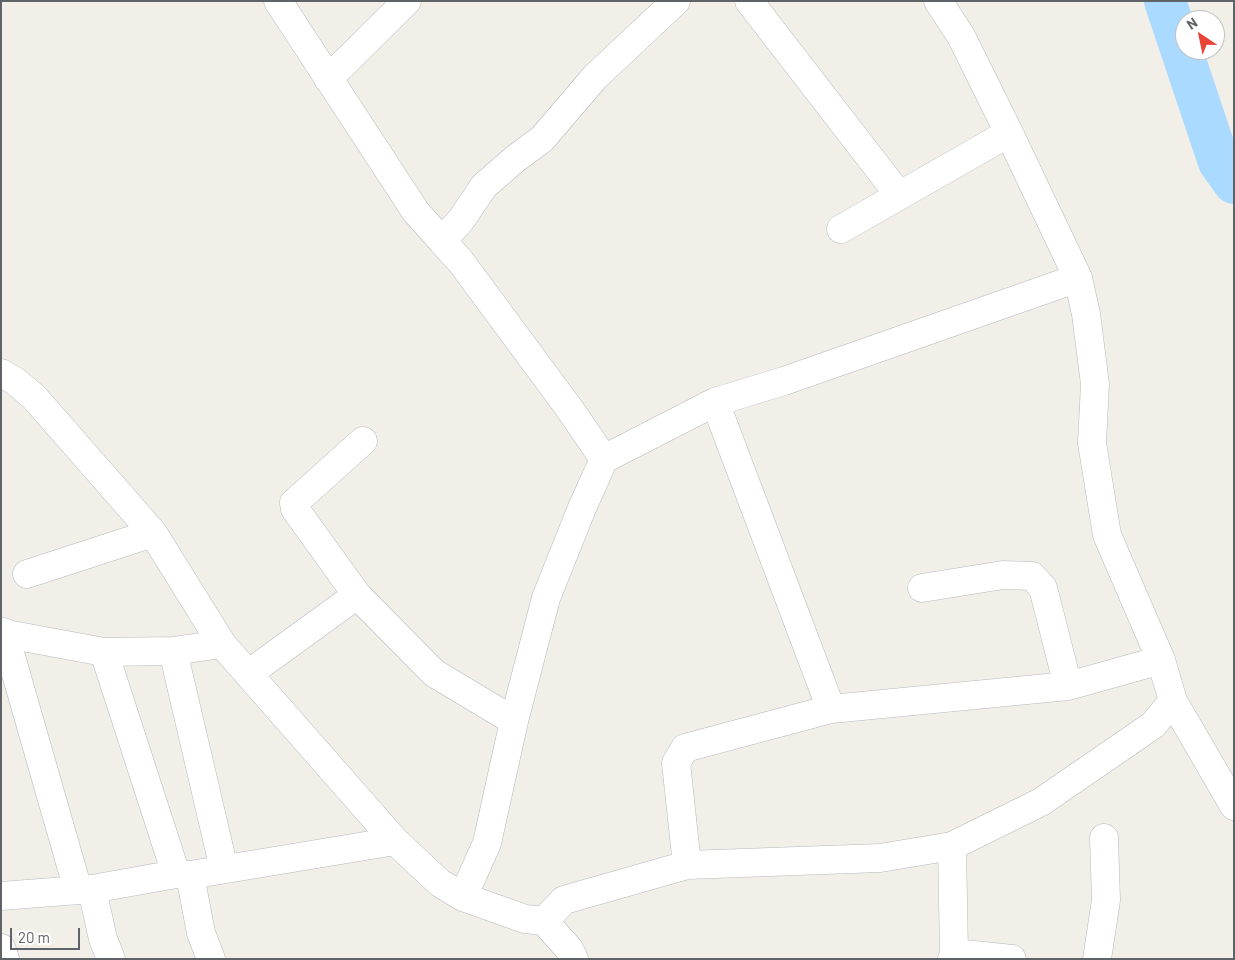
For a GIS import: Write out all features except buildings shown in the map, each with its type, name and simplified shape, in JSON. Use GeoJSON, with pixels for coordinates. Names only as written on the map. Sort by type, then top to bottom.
{"type":"FeatureCollection","features":[{"type":"Feature","properties":{"kind":"street"},"geometry":{"type":"LineString","coordinates":[[278,1],[416,212],[466,269],[569,408],[604,459]]}},
{"type":"Feature","properties":{"kind":"street"},"geometry":{"type":"LineString","coordinates":[[328,79],[407,1]]}},
{"type":"Feature","properties":{"kind":"street"},"geometry":{"type":"LineString","coordinates":[[442,241],[461,220],[484,186],[542,139],[595,77],[676,1]]}},
{"type":"Feature","properties":{"kind":"street"},"geometry":{"type":"LineString","coordinates":[[749,1],[900,195]]}},
{"type":"Feature","properties":{"kind":"street"},"geometry":{"type":"LineString","coordinates":[[938,1],[960,36],[1010,132],[1078,278],[1086,314],[1095,384],[1092,443],[1107,535],[1161,660],[1173,700],[1234,806]]}},
{"type":"Feature","properties":{"kind":"street"},"geometry":{"type":"LineString","coordinates":[[841,228],[1010,132]]}},
{"type":"Feature","properties":{"kind":"street"},"geometry":{"type":"LineString","coordinates":[[463,897],[487,843],[514,721],[546,598],[604,459],[715,402],[784,382],[1078,278]]}},
{"type":"Feature","properties":{"kind":"street"},"geometry":{"type":"LineString","coordinates":[[1,373],[15,381],[34,397],[153,533],[222,644],[395,841],[440,883],[463,897],[525,919],[544,921],[574,959]]}},
{"type":"Feature","properties":{"kind":"street"},"geometry":{"type":"LineString","coordinates":[[715,402],[831,708]]}},
{"type":"Feature","properties":{"kind":"street"},"geometry":{"type":"LineString","coordinates":[[363,441],[294,503],[299,515],[357,595],[434,673],[514,721]]}},
{"type":"Feature","properties":{"kind":"street"},"geometry":{"type":"LineString","coordinates":[[27,574],[153,533]]}},
{"type":"Feature","properties":{"kind":"street"},"geometry":{"type":"LineString","coordinates":[[922,588],[1003,575],[1032,576],[1043,588],[1068,686]]}},
{"type":"Feature","properties":{"kind":"street"},"geometry":{"type":"LineString","coordinates":[[248,674],[357,595]]}},
{"type":"Feature","properties":{"kind":"street"},"geometry":{"type":"LineString","coordinates":[[112,959],[85,889],[3,632],[104,652],[173,651],[222,644]]}},
{"type":"Feature","properties":{"kind":"street"},"geometry":{"type":"LineString","coordinates":[[173,651],[224,869]]}},
{"type":"Feature","properties":{"kind":"street"},"geometry":{"type":"LineString","coordinates":[[104,652],[183,874],[211,959]]}},
{"type":"Feature","properties":{"kind":"street"},"geometry":{"type":"LineString","coordinates":[[688,865],[676,763],[685,748],[831,708],[1068,686],[1161,660]]}},
{"type":"Feature","properties":{"kind":"street"},"geometry":{"type":"LineString","coordinates":[[544,921],[564,900],[688,865],[880,858],[952,846],[1041,802],[1153,725],[1173,700]]}},
{"type":"Feature","properties":{"kind":"street"},"geometry":{"type":"LineString","coordinates":[[1097,959],[1106,900],[1104,838]]}},
{"type":"Feature","properties":{"kind":"street"},"geometry":{"type":"LineString","coordinates":[[1,896],[85,889],[224,869],[395,841]]}},
{"type":"Feature","properties":{"kind":"street"},"geometry":{"type":"LineString","coordinates":[[952,846],[953,956],[1012,959]]}},
{"type":"Feature","properties":{"kind":"street"},"geometry":{"type":"LineString","coordinates":[[1,948],[5,959]]}},
{"type":"Feature","properties":{"kind":"waterway"},"geometry":{"type":"LineString","coordinates":[[1165,1],[1219,162],[1234,183]]}}]}
